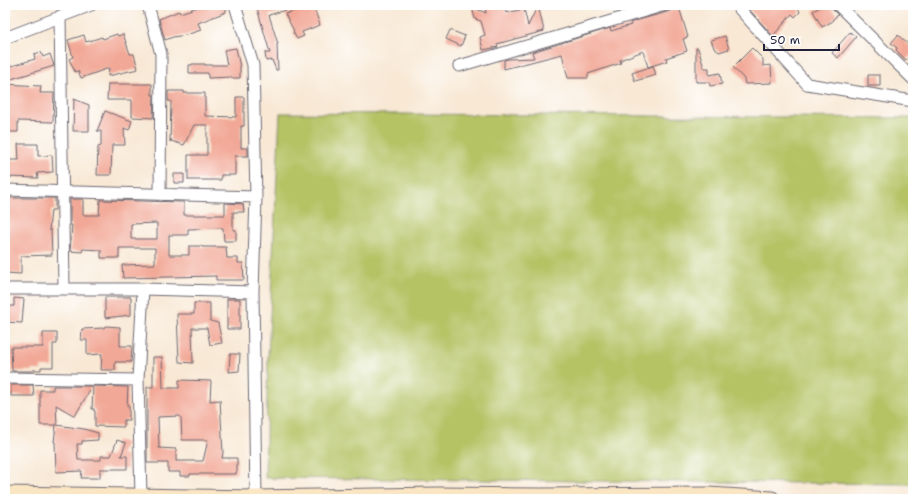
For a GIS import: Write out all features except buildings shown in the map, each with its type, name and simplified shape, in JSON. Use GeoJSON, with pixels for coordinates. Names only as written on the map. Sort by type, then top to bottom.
{"type":"FeatureCollection","features":[{"type":"Feature","properties":{"kind":"street"},"geometry":{"type":"LineString","coordinates":[[5,38],[90,5]]}},
{"type":"Feature","properties":{"kind":"street"},"geometry":{"type":"LineString","coordinates":[[148,5],[161,54],[160,194]]}},
{"type":"Feature","properties":{"kind":"street"},"geometry":{"type":"LineString","coordinates":[[235,5],[253,65],[256,197],[253,292],[256,498]]}},
{"type":"Feature","properties":{"kind":"street"},"geometry":{"type":"LineString","coordinates":[[458,66],[665,5]]}},
{"type":"Feature","properties":{"kind":"street"},"geometry":{"type":"LineString","coordinates":[[736,5],[807,84],[913,101]]}},
{"type":"Feature","properties":{"kind":"street"},"geometry":{"type":"LineString","coordinates":[[838,5],[913,79]]}},
{"type":"Feature","properties":{"kind":"street"},"geometry":{"type":"LineString","coordinates":[[60,16],[64,289]]}},
{"type":"Feature","properties":{"kind":"street"},"geometry":{"type":"LineString","coordinates":[[5,190],[256,197]]}},
{"type":"Feature","properties":{"kind":"street"},"geometry":{"type":"LineString","coordinates":[[5,289],[253,292]]}},
{"type":"Feature","properties":{"kind":"street"},"geometry":{"type":"LineString","coordinates":[[141,496],[138,380],[143,290]]}},
{"type":"Feature","properties":{"kind":"street"},"geometry":{"type":"LineString","coordinates":[[5,378],[138,380]]}},
{"type":"Feature","properties":{"kind":"street"},"geometry":{"type":"LineString","coordinates":[[5,494],[33,496],[256,498],[709,497],[772,499]]}},
{"type":"Feature","properties":{"kind":"green space"},"geometry":{"type":"Polygon","coordinates":[[[280,113],[913,118],[913,484],[265,478],[268,357],[280,113]]]}}]}
